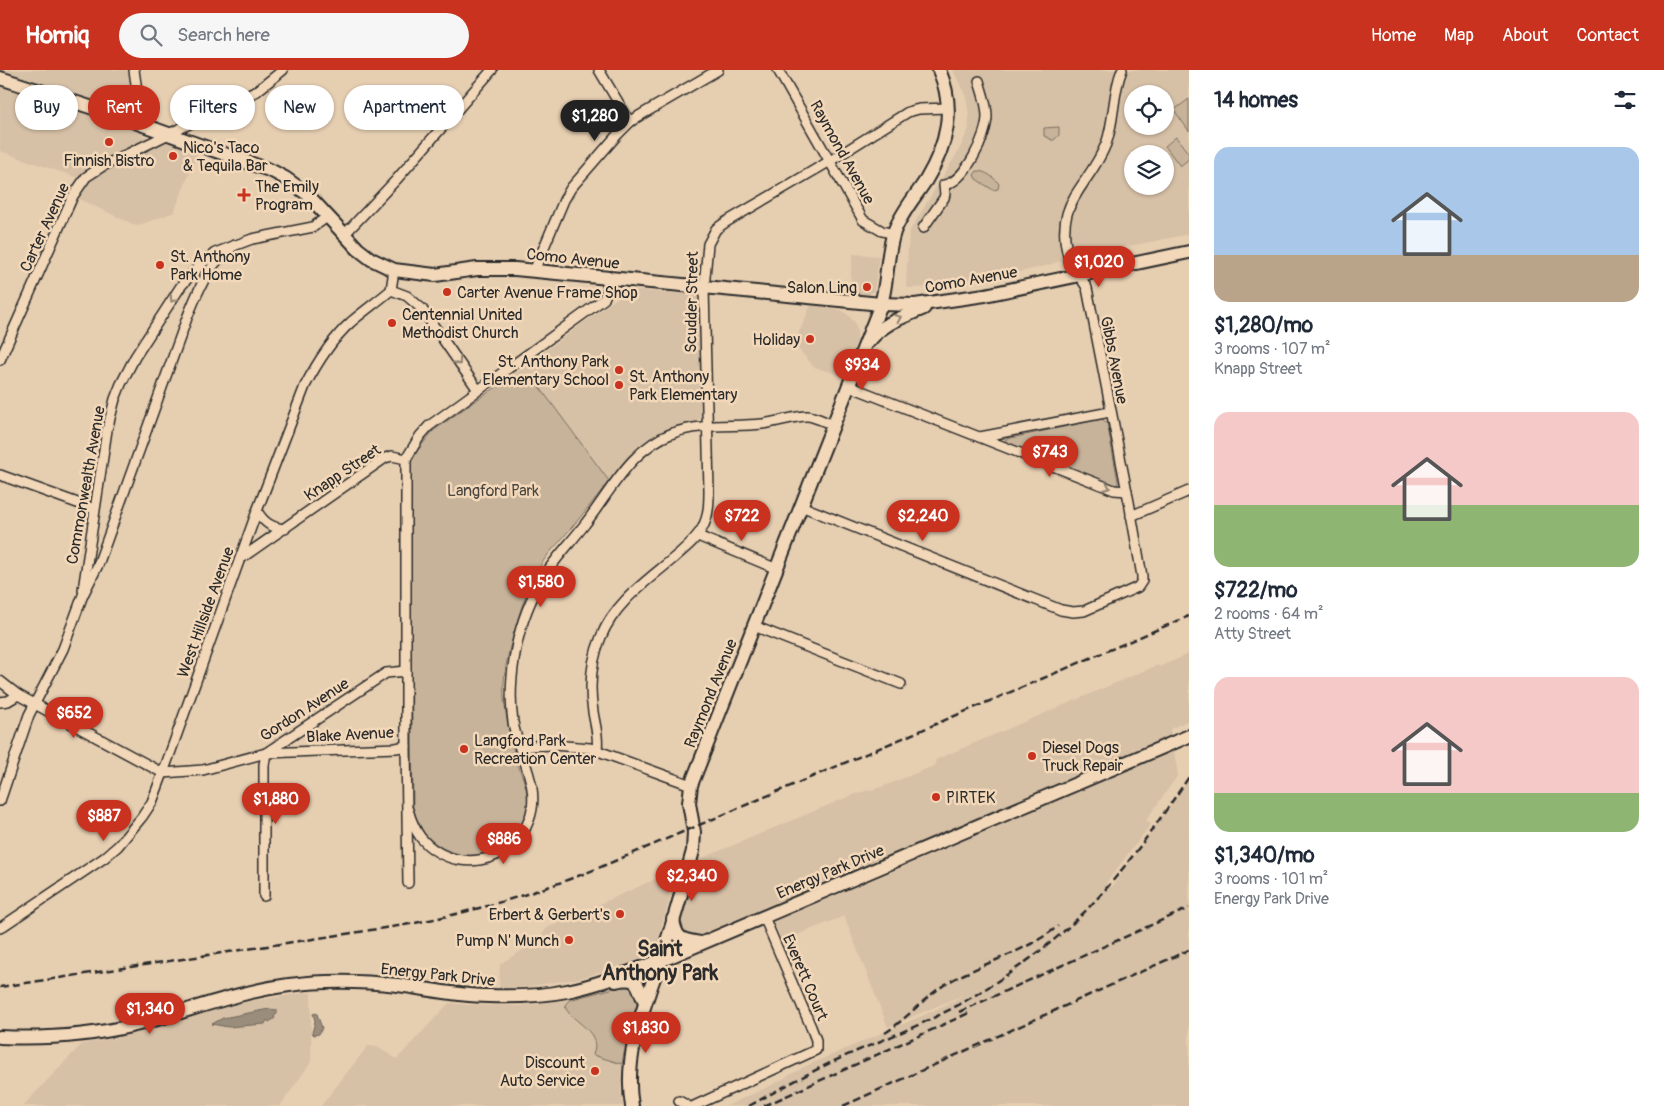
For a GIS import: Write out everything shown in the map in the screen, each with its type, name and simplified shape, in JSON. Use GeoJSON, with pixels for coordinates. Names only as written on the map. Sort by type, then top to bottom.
{"type":"FeatureCollection","features":[{"type":"Feature","properties":{"kind":"street"},"geometry":{"type":"LineString","coordinates":[[134,70],[136,85]]}},
{"type":"Feature","properties":{"kind":"street","name":"Carter Avenue"},"geometry":{"type":"LineString","coordinates":[[0,360],[81,182],[93,172],[257,91],[283,70]]}},
{"type":"Feature","properties":{"kind":"street"},"geometry":{"type":"LineString","coordinates":[[344,235],[396,180],[492,70]]}},
{"type":"Feature","properties":{"kind":"street"},"geometry":{"type":"LineString","coordinates":[[599,70],[630,122]]}},
{"type":"Feature","properties":{"kind":"street"},"geometry":{"type":"LineString","coordinates":[[534,271],[564,200],[571,188],[630,122],[718,70]]}},
{"type":"Feature","properties":{"kind":"street","name":"Raymond Avenue"},"geometry":{"type":"LineString","coordinates":[[778,70],[863,220],[882,231],[894,234]]}},
{"type":"Feature","properties":{"kind":"street","name":"Raymond Avenue"},"geometry":{"type":"LineString","coordinates":[[632,1106],[630,1065],[645,1002],[660,961],[693,851],[694,832],[689,803],[691,785],[881,304],[885,292],[887,268],[894,234],[910,203],[940,154],[947,128],[948,108],[947,95],[939,70]]}},
{"type":"Feature","properties":{"kind":"street","name":"Gibbs Avenue"},"geometry":{"type":"LineString","coordinates":[[801,506],[1061,610],[1072,612],[1084,611],[1133,590],[1142,581],[1127,492],[1087,288],[1069,260],[1065,228],[1066,214],[1073,196],[1097,161],[1106,144],[1112,122],[1116,89],[1122,70]]}},
{"type":"Feature","properties":{"kind":"street","name":"Como Avenue"},"geometry":{"type":"LineString","coordinates":[[0,78],[88,107]]}},
{"type":"Feature","properties":{"kind":"street"},"geometry":{"type":"LineString","coordinates":[[925,181],[944,185],[955,181],[979,145],[987,116],[978,81]]}},
{"type":"Feature","properties":{"kind":"street","name":"Scudder Street"},"geometry":{"type":"LineString","coordinates":[[597,749],[599,741],[591,699],[591,684],[595,654],[601,637],[616,611],[628,597],[698,536],[704,525],[709,505],[704,288],[708,244],[716,229],[742,211],[830,161],[908,112],[919,109],[948,108]]}},
{"type":"Feature","properties":{"kind":"street","name":"Como Avenue"},"geometry":{"type":"LineString","coordinates":[[157,130],[272,171],[306,193],[344,235],[358,249],[372,259],[394,270],[435,275],[489,268],[881,304],[915,305],[985,295],[1189,252]]}},
{"type":"Feature","properties":{"kind":"street"},"geometry":{"type":"LineString","coordinates":[[923,228],[944,198],[944,185]]}},
{"type":"Feature","properties":{"kind":"street","name":"Commonwealth Avenue"},"geometry":{"type":"LineString","coordinates":[[83,596],[106,430],[115,399],[126,373],[190,274],[215,253],[252,239],[313,227],[327,217]]}},
{"type":"Feature","properties":{"kind":"street","name":"Commonwealth Avenue"},"geometry":{"type":"LineString","coordinates":[[0,801],[34,704],[63,648],[83,596],[98,565],[187,318],[204,279],[217,259],[235,245]]}},
{"type":"Feature","properties":{"kind":"street"},"geometry":{"type":"LineString","coordinates":[[394,270],[391,290],[410,298],[422,309],[478,390]]}},
{"type":"Feature","properties":{"kind":"street","name":"Knapp Street"},"geometry":{"type":"LineString","coordinates":[[240,559],[385,458],[392,456],[406,459],[412,447],[429,426],[604,300],[611,279]]}},
{"type":"Feature","properties":{"kind":"street","name":"West Hillside Avenue"},"geometry":{"type":"LineString","coordinates":[[0,926],[104,858],[118,846],[142,818],[152,802],[297,406],[315,368],[326,351],[346,328],[391,290]]}},
{"type":"Feature","properties":{"kind":"street"},"geometry":{"type":"LineString","coordinates":[[864,346],[878,331],[889,323],[939,302]]}},
{"type":"Feature","properties":{"kind":"street"},"geometry":{"type":"LineString","coordinates":[[849,386],[1114,490],[1127,492]]}},
{"type":"Feature","properties":{"kind":"street"},"geometry":{"type":"LineString","coordinates":[[980,438],[1110,412]]}},
{"type":"Feature","properties":{"kind":"street"},"geometry":{"type":"LineString","coordinates":[[408,810],[413,825],[422,839],[442,854],[456,859],[471,861],[488,859],[502,852],[522,835],[529,821],[533,804],[532,784],[513,723],[511,682],[515,653],[523,620],[531,600],[549,567],[581,530],[634,458],[648,446],[672,433],[685,429],[765,424],[806,416],[834,425]]}},
{"type":"Feature","properties":{"kind":"street"},"geometry":{"type":"LineString","coordinates":[[406,459],[408,883]]}},
{"type":"Feature","properties":{"kind":"street"},"geometry":{"type":"LineString","coordinates":[[0,475],[94,509]]}},
{"type":"Feature","properties":{"kind":"street"},"geometry":{"type":"LineString","coordinates":[[1131,516],[1189,491]]}},
{"type":"Feature","properties":{"kind":"street"},"geometry":{"type":"LineString","coordinates":[[257,511],[266,523],[285,529]]}},
{"type":"Feature","properties":{"kind":"street"},"geometry":{"type":"LineString","coordinates":[[698,536],[777,569]]}},
{"type":"Feature","properties":{"kind":"street"},"geometry":{"type":"LineString","coordinates":[[754,626],[901,684]]}},
{"type":"Feature","properties":{"kind":"street","name":"Gordon Avenue"},"geometry":{"type":"LineString","coordinates":[[163,773],[203,770],[266,753],[386,673],[406,671]]}},
{"type":"Feature","properties":{"kind":"street"},"geometry":{"type":"LineString","coordinates":[[0,681],[18,695],[163,773]]}},
{"type":"Feature","properties":{"kind":"street"},"geometry":{"type":"LineString","coordinates":[[0,702],[8,701],[18,695]]}},
{"type":"Feature","properties":{"kind":"street","name":"Energy Park Drive"},"geometry":{"type":"LineString","coordinates":[[0,1037],[51,1038],[106,1031],[136,1025],[235,995],[290,985],[331,982],[377,983],[467,995],[506,997],[567,991],[660,961],[1189,736]]}},
{"type":"Feature","properties":{"kind":"street","name":"Blake Avenue"},"geometry":{"type":"LineString","coordinates":[[266,753],[406,746]]}},
{"type":"Feature","properties":{"kind":"street"},"geometry":{"type":"LineString","coordinates":[[520,749],[530,746],[584,746],[597,749],[691,785]]}},
{"type":"Feature","properties":{"kind":"street"},"geometry":{"type":"LineString","coordinates":[[264,896],[264,765],[266,753]]}},
{"type":"Feature","properties":{"kind":"street","name":"Everett Court"},"geometry":{"type":"LineString","coordinates":[[694,1106],[816,1050],[816,1040],[811,1027],[764,917]]}},
{"type":"Feature","properties":{"kind":"street"},"geometry":{"type":"LineString","coordinates":[[672,919],[678,936],[685,941],[701,943]]}},
{"type":"Feature","properties":{"kind":"street"},"geometry":{"type":"LineString","coordinates":[[610,978],[615,981],[631,980],[636,982],[645,1002]]}},
{"type":"Feature","properties":{"kind":"street"},"geometry":{"type":"LineString","coordinates":[[679,1101],[688,1106]]}},
{"type":"Feature","properties":{"kind":"shaded area"},"geometry":{"type":"Polygon","coordinates":[[[0,70],[132,70],[134,85],[88,85],[88,130],[141,130],[142,135],[198,152],[174,212],[137,226],[79,199],[90,182],[0,151],[0,70]]]}},
{"type":"Feature","properties":{"kind":"shaded area"},"geometry":{"type":"Polygon","coordinates":[[[953,70],[1189,70],[1189,234],[1086,255],[979,281],[908,288],[906,285],[909,232],[959,150],[969,128],[966,97],[953,70]]]}},
{"type":"Feature","properties":{"kind":"shaded area"},"geometry":{"type":"Polygon","coordinates":[[[853,254],[879,256],[874,291],[868,295],[849,293],[853,254]]]}},
{"type":"Feature","properties":{"kind":"shaded area","name":"St. Anthony Park Elementary"},"geometry":{"type":"Polygon","coordinates":[[[628,290],[689,294],[696,296],[699,300],[701,416],[697,422],[671,429],[638,446],[609,481],[538,385],[498,386],[628,290]]]}},
{"type":"Feature","properties":{"kind":"shaded area"},"geometry":{"type":"Polygon","coordinates":[[[811,305],[841,310],[855,323],[857,341],[843,376],[814,367],[794,344],[811,305]]]}},
{"type":"Feature","properties":{"kind":"shaded area"},"geometry":{"type":"Polygon","coordinates":[[[1189,654],[1189,720],[1170,729],[1178,775],[1146,820],[1151,824],[1106,883],[1112,887],[1189,779],[1189,1106],[726,1106],[772,1085],[806,1066],[947,1005],[963,995],[888,1027],[844,916],[782,941],[773,922],[941,851],[935,835],[692,938],[686,937],[679,926],[698,860],[855,794],[882,787],[936,765],[935,760],[1158,665],[1159,667],[1189,654]]]}},
{"type":"Feature","properties":{"kind":"shaded area"},"geometry":{"type":"Polygon","coordinates":[[[660,877],[670,897],[654,953],[622,966],[580,978],[526,987],[499,988],[500,964],[536,942],[547,928],[660,877]]]}},
{"type":"Feature","properties":{"kind":"shaded area"},"geometry":{"type":"Polygon","coordinates":[[[311,992],[311,1062],[280,1106],[23,1106],[82,1044],[114,1039],[245,1002],[311,992]]]}},
{"type":"Feature","properties":{"kind":"shaded area"},"geometry":{"type":"Polygon","coordinates":[[[569,1000],[566,1002],[566,1009],[593,1035],[594,1055],[622,1064],[621,1092],[623,1106],[321,1106],[368,1046],[377,1047],[397,1059],[449,1003],[518,1006],[569,1000]]]}},
{"type":"Feature","properties":{"kind":"shaded area"},"geometry":{"type":"Polygon","coordinates":[[[269,1009],[277,1010],[277,1014],[269,1022],[267,1020],[265,1024],[228,1027],[212,1024],[223,1018],[269,1009]]]}},
{"type":"Feature","properties":{"kind":"shaded area"},"geometry":{"type":"Polygon","coordinates":[[[315,1013],[322,1028],[319,1034],[314,1035],[312,1033],[315,1021],[313,1014],[315,1013]]]}},
{"type":"Feature","properties":{"kind":"green space"},"geometry":{"type":"Polygon","coordinates":[[[1189,99],[1189,131],[1174,110],[1189,99]]]}},
{"type":"Feature","properties":{"kind":"green space"},"geometry":{"type":"Polygon","coordinates":[[[1059,127],[1059,135],[1054,140],[1044,136],[1044,128],[1059,127]]]}},
{"type":"Feature","properties":{"kind":"green space"},"geometry":{"type":"Polygon","coordinates":[[[1176,137],[1189,154],[1189,159],[1180,166],[1174,158],[1174,145],[1166,145],[1176,137]]]}},
{"type":"Feature","properties":{"kind":"green space"},"geometry":{"type":"Polygon","coordinates":[[[977,171],[986,173],[995,179],[999,184],[998,189],[993,190],[976,179],[974,175],[977,171]]]}},
{"type":"Feature","properties":{"kind":"green space","name":"Langford Park"},"geometry":{"type":"Polygon","coordinates":[[[538,385],[609,481],[549,553],[538,570],[525,599],[510,647],[504,678],[504,700],[512,745],[526,789],[528,804],[523,821],[510,839],[490,852],[476,855],[460,854],[451,852],[436,844],[423,832],[413,807],[409,467],[417,451],[433,431],[498,386],[538,385]]]}},
{"type":"Feature","properties":{"kind":"green space"},"geometry":{"type":"Polygon","coordinates":[[[1102,419],[1107,423],[1118,481],[1118,484],[1115,486],[1004,443],[1006,439],[1102,419]]]}},
{"type":"Feature","properties":{"kind":"green space"},"geometry":{"type":"Polygon","coordinates":[[[622,986],[633,988],[638,1004],[627,1038],[622,1064],[593,1055],[595,1048],[592,1036],[569,1013],[565,1005],[569,1000],[622,986]]]}},
{"type":"Feature","properties":{"kind":"railway"},"geometry":{"type":"LineString","coordinates":[[0,987],[404,925],[453,915],[525,895],[596,869],[1189,616]]}},
{"type":"Feature","properties":{"kind":"railway"},"geometry":{"type":"LineString","coordinates":[[749,1106],[831,1063],[952,1008],[1001,979],[1035,955],[1081,915],[1108,886],[1144,841],[1189,777]]}},
{"type":"Feature","properties":{"kind":"railway"},"geometry":{"type":"LineString","coordinates":[[959,1012],[1189,908]]}},
{"type":"Feature","properties":{"kind":"railway"},"geometry":{"type":"LineString","coordinates":[[885,1033],[949,982],[1033,943],[1058,926]]}},
{"type":"Feature","properties":{"kind":"railway"},"geometry":{"type":"LineString","coordinates":[[843,1106],[1189,950]]}},
{"type":"Feature","properties":{"kind":"railway"},"geometry":{"type":"LineString","coordinates":[[764,1106],[969,1013]]}},
{"type":"Feature","properties":{"kind":"place","name":"Finnish Bistro"},"geometry":{"type":"Point","coordinates":[109,142]}},
{"type":"Feature","properties":{"kind":"place","name":"Nico's Taco & Tequila Bar"},"geometry":{"type":"Point","coordinates":[173,156]}},
{"type":"Feature","properties":{"kind":"place","name":"The Emily Program"},"geometry":{"type":"Point","coordinates":[244,195]}},
{"type":"Feature","properties":{"kind":"place","name":"St. Anthony Park Home"},"geometry":{"type":"Point","coordinates":[160,265]}},
{"type":"Feature","properties":{"kind":"place","name":"Salon Ling"},"geometry":{"type":"Point","coordinates":[867,287]}},
{"type":"Feature","properties":{"kind":"place","name":"Carter Avenue Frame Shop"},"geometry":{"type":"Point","coordinates":[447,292]}},
{"type":"Feature","properties":{"kind":"place","name":"Centennial United Methodist Church"},"geometry":{"type":"Point","coordinates":[392,323]}},
{"type":"Feature","properties":{"kind":"place","name":"Holiday"},"geometry":{"type":"Point","coordinates":[810,339]}},
{"type":"Feature","properties":{"kind":"place","name":"St. Anthony Park Elementary School"},"geometry":{"type":"Point","coordinates":[619,370]}},
{"type":"Feature","properties":{"kind":"place","name":"St. Anthony Park Elementary"},"geometry":{"type":"Point","coordinates":[619,385]}},
{"type":"Feature","properties":{"kind":"place","name":"Langford Park Recreation Center"},"geometry":{"type":"Point","coordinates":[464,749]}},
{"type":"Feature","properties":{"kind":"place","name":"Diesel Dogs Truck Repair"},"geometry":{"type":"Point","coordinates":[1032,756]}},
{"type":"Feature","properties":{"kind":"place","name":"PIRTEK"},"geometry":{"type":"Point","coordinates":[936,797]}},
{"type":"Feature","properties":{"kind":"place","name":"Erbert & Gerbert's"},"geometry":{"type":"Point","coordinates":[620,914]}},
{"type":"Feature","properties":{"kind":"place","name":"Pump N' Munch"},"geometry":{"type":"Point","coordinates":[569,940]}},
{"type":"Feature","properties":{"kind":"place","name":"Discount Auto Service"},"geometry":{"type":"Point","coordinates":[595,1071]}},
{"type":"Feature","properties":{"kind":"district","name":"Saint Anthony Park"},"geometry":{"type":"Point","coordinates":[660,961]}}]}
